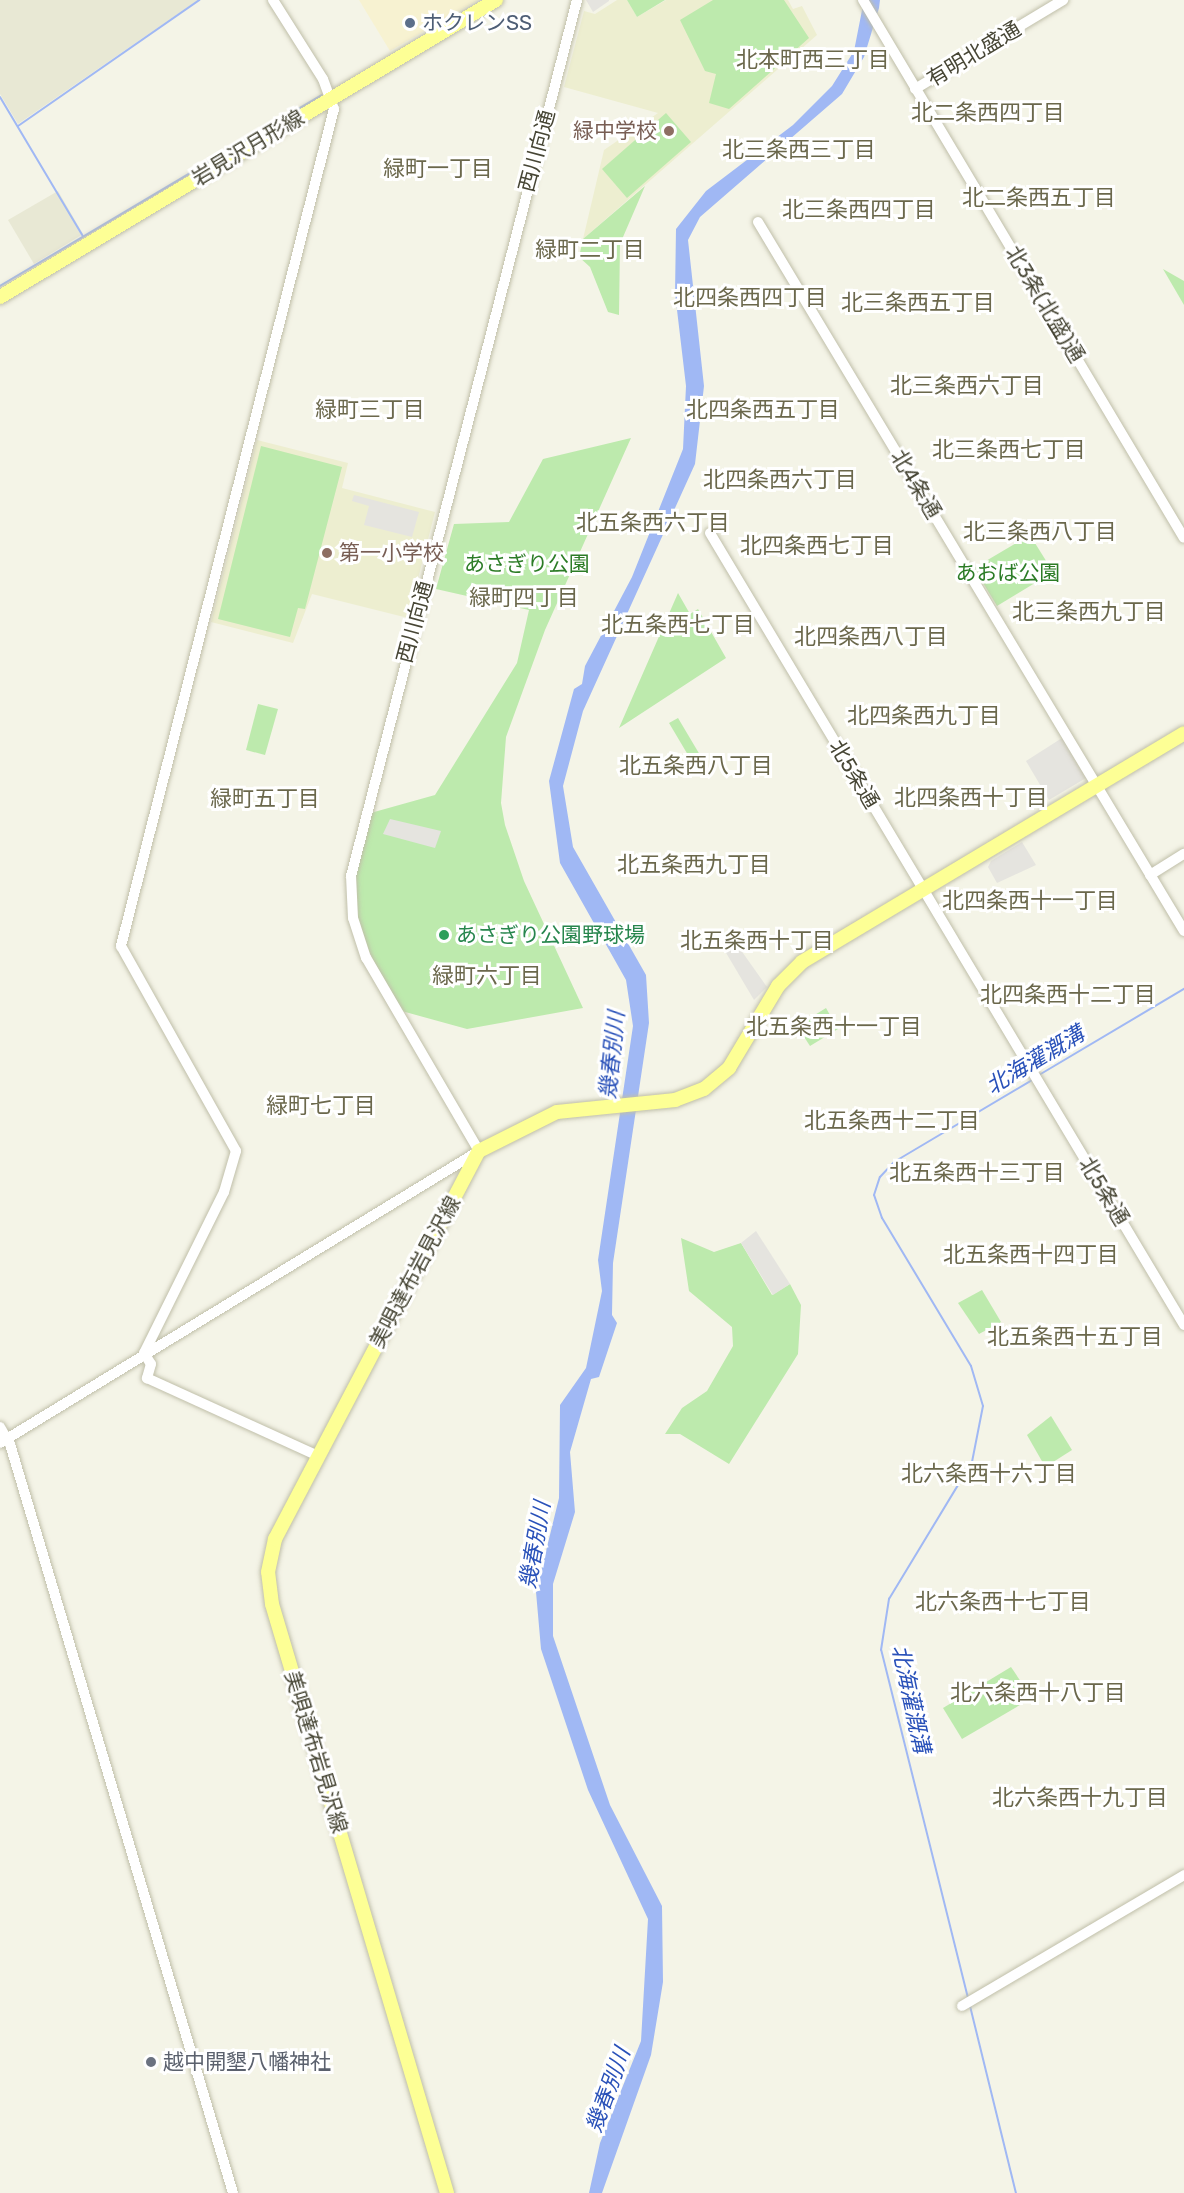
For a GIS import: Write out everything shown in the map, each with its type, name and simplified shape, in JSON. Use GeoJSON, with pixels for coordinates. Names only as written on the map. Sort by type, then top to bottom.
{"type":"FeatureCollection","features":[{"type":"Feature","properties":{"kind":"main road","name":"岩見沢月形線"},"geometry":{"type":"LineString","coordinates":[[0,297],[496,0]]}},
{"type":"Feature","properties":{"kind":"main road"},"geometry":{"type":"LineString","coordinates":[[479,1151],[542,1117],[586,1108],[662,1101],[690,1095],[717,1081],[789,974],[922,888],[1184,733]]}},
{"type":"Feature","properties":{"kind":"main road","name":"美唄達布岩見沢線"},"geometry":{"type":"LineString","coordinates":[[447,2193],[270,1594],[274,1539],[479,1151]]}},
{"type":"Feature","properties":{"kind":"street"},"geometry":{"type":"LineString","coordinates":[[144,1353],[224,1192],[236,1151],[124,960],[121,930],[311,200],[333,97],[273,0]]}},
{"type":"Feature","properties":{"kind":"street","name":"西川向通"},"geometry":{"type":"LineString","coordinates":[[479,1151],[366,958],[353,918],[351,876],[577,0]]}},
{"type":"Feature","properties":{"kind":"street","name":"北3条(北盛)通"},"geometry":{"type":"LineString","coordinates":[[863,0],[1184,538]]}},
{"type":"Feature","properties":{"kind":"street","name":"有明北盛通"},"geometry":{"type":"LineString","coordinates":[[915,89],[1063,0]]}},
{"type":"Feature","properties":{"kind":"street","name":"北4条通"},"geometry":{"type":"LineString","coordinates":[[758,222],[1184,931]]}},
{"type":"Feature","properties":{"kind":"street","name":"北5条通"},"geometry":{"type":"LineString","coordinates":[[710,533],[1184,1325]]}},
{"type":"Feature","properties":{"kind":"street"},"geometry":{"type":"LineString","coordinates":[[1150,875],[1184,854]]}},
{"type":"Feature","properties":{"kind":"street"},"geometry":{"type":"LineString","coordinates":[[3,1441],[479,1151]]}},
{"type":"Feature","properties":{"kind":"street"},"geometry":{"type":"LineString","coordinates":[[144,1353],[151,1365],[150,1382],[318,1456]]}},
{"type":"Feature","properties":{"kind":"street"},"geometry":{"type":"LineString","coordinates":[[0,1427],[232,2193]]}},
{"type":"Feature","properties":{"kind":"street"},"geometry":{"type":"LineString","coordinates":[[962,2007],[1184,1875]]}},
{"type":"Feature","properties":{"kind":"shaded area"},"geometry":{"type":"Polygon","coordinates":[[[0,0],[198,0],[18,124],[0,94],[0,0]]]}},
{"type":"Feature","properties":{"kind":"shaded area"},"geometry":{"type":"Polygon","coordinates":[[[359,0],[478,0],[390,51],[359,0]]]}},
{"type":"Feature","properties":{"kind":"shaded area"},"geometry":{"type":"Polygon","coordinates":[[[586,0],[609,0],[609,1],[593,12],[586,0]]]}},
{"type":"Feature","properties":{"kind":"shaded area","name":"緑中学校"},"geometry":{"type":"Polygon","coordinates":[[[617,0],[627,0],[637,17],[666,0],[788,0],[793,9],[802,6],[817,35],[583,239],[604,150],[658,113],[564,87],[584,11],[595,14],[617,0]]]}},
{"type":"Feature","properties":{"kind":"shaded area"},"geometry":{"type":"Polygon","coordinates":[[[58,191],[83,234],[34,264],[8,220],[58,191]]]}},
{"type":"Feature","properties":{"kind":"shaded area","name":"第一小学校"},"geometry":{"type":"Polygon","coordinates":[[[257,440],[348,463],[342,488],[435,512],[408,618],[312,594],[293,643],[211,622],[257,440]]]}},
{"type":"Feature","properties":{"kind":"shaded area"},"geometry":{"type":"Polygon","coordinates":[[[354,495],[419,512],[412,537],[364,525],[369,506],[352,501],[354,495]]]}},
{"type":"Feature","properties":{"kind":"shaded area"},"geometry":{"type":"Polygon","coordinates":[[[1062,738],[1086,778],[1049,800],[1026,761],[1062,738]]]}},
{"type":"Feature","properties":{"kind":"shaded area"},"geometry":{"type":"Polygon","coordinates":[[[390,819],[441,831],[435,848],[383,834],[390,819]]]}},
{"type":"Feature","properties":{"kind":"shaded area"},"geometry":{"type":"Polygon","coordinates":[[[1022,842],[1036,865],[997,883],[988,867],[991,861],[1022,842]]]}},
{"type":"Feature","properties":{"kind":"shaded area"},"geometry":{"type":"Polygon","coordinates":[[[733,939],[767,987],[754,1000],[722,946],[733,939]]]}},
{"type":"Feature","properties":{"kind":"shaded area"},"geometry":{"type":"Polygon","coordinates":[[[756,1231],[790,1284],[773,1295],[741,1243],[756,1231]]]}},
{"type":"Feature","properties":{"kind":"green space"},"geometry":{"type":"Polygon","coordinates":[[[627,0],[665,0],[637,17],[627,0]]]}},
{"type":"Feature","properties":{"kind":"green space"},"geometry":{"type":"Polygon","coordinates":[[[713,0],[784,0],[809,38],[729,109],[709,103],[716,74],[705,71],[680,20],[713,0]]]}},
{"type":"Feature","properties":{"kind":"green space"},"geometry":{"type":"Polygon","coordinates":[[[666,113],[691,142],[627,198],[602,169],[666,113]]]}},
{"type":"Feature","properties":{"kind":"green space"},"geometry":{"type":"Polygon","coordinates":[[[645,186],[620,244],[619,315],[608,312],[590,267],[579,257],[583,239],[645,186]]]}},
{"type":"Feature","properties":{"kind":"green space"},"geometry":{"type":"Polygon","coordinates":[[[1163,269],[1184,281],[1184,305],[1163,269]]]}},
{"type":"Feature","properties":{"kind":"green space","name":"あさぎり公園"},"geometry":{"type":"Polygon","coordinates":[[[631,438],[545,630],[506,737],[501,803],[505,825],[524,881],[583,1008],[467,1029],[398,1010],[360,933],[353,887],[367,814],[435,795],[517,663],[529,610],[436,589],[454,524],[509,522],[543,459],[631,438]]]}},
{"type":"Feature","properties":{"kind":"green space"},"geometry":{"type":"Polygon","coordinates":[[[261,446],[342,467],[305,609],[298,608],[290,637],[218,619],[261,446]]]}},
{"type":"Feature","properties":{"kind":"green space","name":"あおば公園"},"geometry":{"type":"Polygon","coordinates":[[[1030,535],[1053,572],[997,606],[974,568],[1030,535]]]}},
{"type":"Feature","properties":{"kind":"green space"},"geometry":{"type":"Polygon","coordinates":[[[678,593],[690,614],[698,609],[726,658],[619,728],[678,593]]]}},
{"type":"Feature","properties":{"kind":"green space"},"geometry":{"type":"Polygon","coordinates":[[[258,704],[278,709],[265,755],[246,750],[258,704]]]}},
{"type":"Feature","properties":{"kind":"green space"},"geometry":{"type":"Polygon","coordinates":[[[678,718],[700,755],[691,760],[669,723],[678,718]]]}},
{"type":"Feature","properties":{"kind":"green space"},"geometry":{"type":"Polygon","coordinates":[[[826,1008],[838,1029],[810,1046],[797,1026],[826,1008]]]}},
{"type":"Feature","properties":{"kind":"green space"},"geometry":{"type":"Polygon","coordinates":[[[681,1238],[714,1252],[741,1243],[772,1295],[790,1284],[801,1305],[798,1354],[729,1464],[680,1434],[665,1434],[682,1408],[707,1391],[733,1346],[732,1327],[689,1291],[681,1238]]]}},
{"type":"Feature","properties":{"kind":"green space"},"geometry":{"type":"Polygon","coordinates":[[[982,1290],[1001,1322],[979,1334],[958,1303],[982,1290]]]}},
{"type":"Feature","properties":{"kind":"green space"},"geometry":{"type":"Polygon","coordinates":[[[1051,1416],[1072,1450],[1050,1464],[1043,1463],[1027,1435],[1051,1416]]]}},
{"type":"Feature","properties":{"kind":"green space"},"geometry":{"type":"Polygon","coordinates":[[[1011,1667],[1032,1698],[962,1739],[943,1708],[1011,1667]]]}},
{"type":"Feature","properties":{"kind":"water"},"geometry":{"type":"Polygon","coordinates":[[[864,0],[880,0],[879,8],[864,57],[842,94],[700,217],[688,240],[704,386],[695,464],[583,711],[563,786],[573,847],[646,975],[649,1023],[613,1263],[612,1315],[617,1323],[599,1377],[591,1379],[570,1452],[575,1512],[553,1584],[553,1636],[610,1805],[662,1906],[663,1982],[651,2055],[602,2193],[589,2193],[600,2143],[641,2041],[648,1919],[588,1790],[541,1649],[536,1592],[559,1498],[560,1405],[586,1368],[602,1291],[598,1260],[633,1026],[626,980],[560,863],[549,781],[574,689],[582,684],[585,666],[632,577],[683,449],[686,386],[675,293],[676,229],[706,191],[793,125],[832,86],[854,51],[864,0]]]}},
{"type":"Feature","properties":{"kind":"waterway"},"geometry":{"type":"LineString","coordinates":[[18,126],[199,0]]}},
{"type":"Feature","properties":{"kind":"waterway"},"geometry":{"type":"LineString","coordinates":[[0,286],[322,95]]}},
{"type":"Feature","properties":{"kind":"waterway"},"geometry":{"type":"LineString","coordinates":[[0,97],[83,236]]}},
{"type":"Feature","properties":{"kind":"waterway","name":"北海灌漑溝"},"geometry":{"type":"LineString","coordinates":[[1039,1075],[1184,989]]}},
{"type":"Feature","properties":{"kind":"waterway","name":"北海灌漑溝"},"geometry":{"type":"LineString","coordinates":[[968,1998],[881,1650],[889,1599],[972,1462],[983,1406],[971,1366],[882,1218],[874,1195],[880,1177],[894,1162],[1032,1080]]}},
{"type":"Feature","properties":{"kind":"waterway","name":"北海灌漑溝"},"geometry":{"type":"LineString","coordinates":[[970,2006],[1016,2193]]}},
{"type":"Feature","properties":{"kind":"place","name":"ホクレンSS"},"geometry":{"type":"Point","coordinates":[410,23]}},
{"type":"Feature","properties":{"kind":"place","name":"緑中学校"},"geometry":{"type":"Point","coordinates":[669,131]}},
{"type":"Feature","properties":{"kind":"place","name":"第一小学校"},"geometry":{"type":"Point","coordinates":[327,553]}},
{"type":"Feature","properties":{"kind":"place","name":"あさぎり公園野球場"},"geometry":{"type":"Point","coordinates":[444,935]}},
{"type":"Feature","properties":{"kind":"place","name":"越中開墾八幡神社"},"geometry":{"type":"Point","coordinates":[151,2062]}},
{"type":"Feature","properties":{"kind":"district","name":"北本町西三丁目"},"geometry":{"type":"Point","coordinates":[813,60]}},
{"type":"Feature","properties":{"kind":"district","name":"北二条西四丁目"},"geometry":{"type":"Point","coordinates":[988,113]}},
{"type":"Feature","properties":{"kind":"district","name":"北三条西三丁目"},"geometry":{"type":"Point","coordinates":[799,150]}},
{"type":"Feature","properties":{"kind":"district","name":"緑町一丁目"},"geometry":{"type":"Point","coordinates":[438,169]}},
{"type":"Feature","properties":{"kind":"district","name":"北二条西五丁目"},"geometry":{"type":"Point","coordinates":[1039,198]}},
{"type":"Feature","properties":{"kind":"district","name":"北三条西四丁目"},"geometry":{"type":"Point","coordinates":[859,210]}},
{"type":"Feature","properties":{"kind":"district","name":"緑町二丁目"},"geometry":{"type":"Point","coordinates":[590,250]}},
{"type":"Feature","properties":{"kind":"district","name":"北四条西四丁目"},"geometry":{"type":"Point","coordinates":[750,298]}},
{"type":"Feature","properties":{"kind":"district","name":"北三条西五丁目"},"geometry":{"type":"Point","coordinates":[918,303]}},
{"type":"Feature","properties":{"kind":"district","name":"北三条西六丁目"},"geometry":{"type":"Point","coordinates":[967,386]}},
{"type":"Feature","properties":{"kind":"district","name":"緑町三丁目"},"geometry":{"type":"Point","coordinates":[370,410]}},
{"type":"Feature","properties":{"kind":"district","name":"北四条西五丁目"},"geometry":{"type":"Point","coordinates":[763,410]}},
{"type":"Feature","properties":{"kind":"district","name":"北三条西七丁目"},"geometry":{"type":"Point","coordinates":[1009,450]}},
{"type":"Feature","properties":{"kind":"district","name":"北四条西六丁目"},"geometry":{"type":"Point","coordinates":[780,480]}},
{"type":"Feature","properties":{"kind":"district","name":"北五条西六丁目"},"geometry":{"type":"Point","coordinates":[653,523]}},
{"type":"Feature","properties":{"kind":"district","name":"北三条西八丁目"},"geometry":{"type":"Point","coordinates":[1040,532]}},
{"type":"Feature","properties":{"kind":"district","name":"北四条西七丁目"},"geometry":{"type":"Point","coordinates":[817,546]}},
{"type":"Feature","properties":{"kind":"district","name":"緑町四丁目"},"geometry":{"type":"Point","coordinates":[524,598]}},
{"type":"Feature","properties":{"kind":"district","name":"北三条西九丁目"},"geometry":{"type":"Point","coordinates":[1089,612]}},
{"type":"Feature","properties":{"kind":"district","name":"北五条西七丁目"},"geometry":{"type":"Point","coordinates":[678,625]}},
{"type":"Feature","properties":{"kind":"district","name":"北四条西八丁目"},"geometry":{"type":"Point","coordinates":[871,637]}},
{"type":"Feature","properties":{"kind":"district","name":"北四条西九丁目"},"geometry":{"type":"Point","coordinates":[924,716]}},
{"type":"Feature","properties":{"kind":"district","name":"北五条西八丁目"},"geometry":{"type":"Point","coordinates":[696,766]}},
{"type":"Feature","properties":{"kind":"district","name":"北四条西十丁目"},"geometry":{"type":"Point","coordinates":[971,798]}},
{"type":"Feature","properties":{"kind":"district","name":"緑町五丁目"},"geometry":{"type":"Point","coordinates":[265,799]}},
{"type":"Feature","properties":{"kind":"district","name":"北五条西九丁目"},"geometry":{"type":"Point","coordinates":[694,865]}},
{"type":"Feature","properties":{"kind":"district","name":"北四条西十一丁目"},"geometry":{"type":"Point","coordinates":[1030,901]}},
{"type":"Feature","properties":{"kind":"district","name":"北五条西十丁目"},"geometry":{"type":"Point","coordinates":[757,941]}},
{"type":"Feature","properties":{"kind":"district","name":"緑町六丁目"},"geometry":{"type":"Point","coordinates":[487,976]}},
{"type":"Feature","properties":{"kind":"district","name":"北四条西十二丁目"},"geometry":{"type":"Point","coordinates":[1068,995]}},
{"type":"Feature","properties":{"kind":"district","name":"北五条西十一丁目"},"geometry":{"type":"Point","coordinates":[834,1027]}},
{"type":"Feature","properties":{"kind":"district","name":"緑町七丁目"},"geometry":{"type":"Point","coordinates":[321,1106]}},
{"type":"Feature","properties":{"kind":"district","name":"北五条西十二丁目"},"geometry":{"type":"Point","coordinates":[892,1121]}},
{"type":"Feature","properties":{"kind":"district","name":"北五条西十三丁目"},"geometry":{"type":"Point","coordinates":[977,1173]}},
{"type":"Feature","properties":{"kind":"district","name":"北五条西十四丁目"},"geometry":{"type":"Point","coordinates":[1031,1255]}},
{"type":"Feature","properties":{"kind":"district","name":"北五条西十五丁目"},"geometry":{"type":"Point","coordinates":[1075,1337]}},
{"type":"Feature","properties":{"kind":"district","name":"北六条西十六丁目"},"geometry":{"type":"Point","coordinates":[989,1474]}},
{"type":"Feature","properties":{"kind":"district","name":"北六条西十七丁目"},"geometry":{"type":"Point","coordinates":[1003,1602]}},
{"type":"Feature","properties":{"kind":"district","name":"北六条西十八丁目"},"geometry":{"type":"Point","coordinates":[1038,1693]}},
{"type":"Feature","properties":{"kind":"district","name":"北六条西十九丁目"},"geometry":{"type":"Point","coordinates":[1080,1798]}},
{"type":"Feature","properties":{"kind":"water label","name":"幾春別川"},"geometry":{"type":"Point","coordinates":[612,1055]}},
{"type":"Feature","properties":{"kind":"water label","name":"幾春別川"},"geometry":{"type":"Point","coordinates":[535,1545]}},
{"type":"Feature","properties":{"kind":"water label","name":"幾春別川"},"geometry":{"type":"Point","coordinates":[608,2090]}}]}
